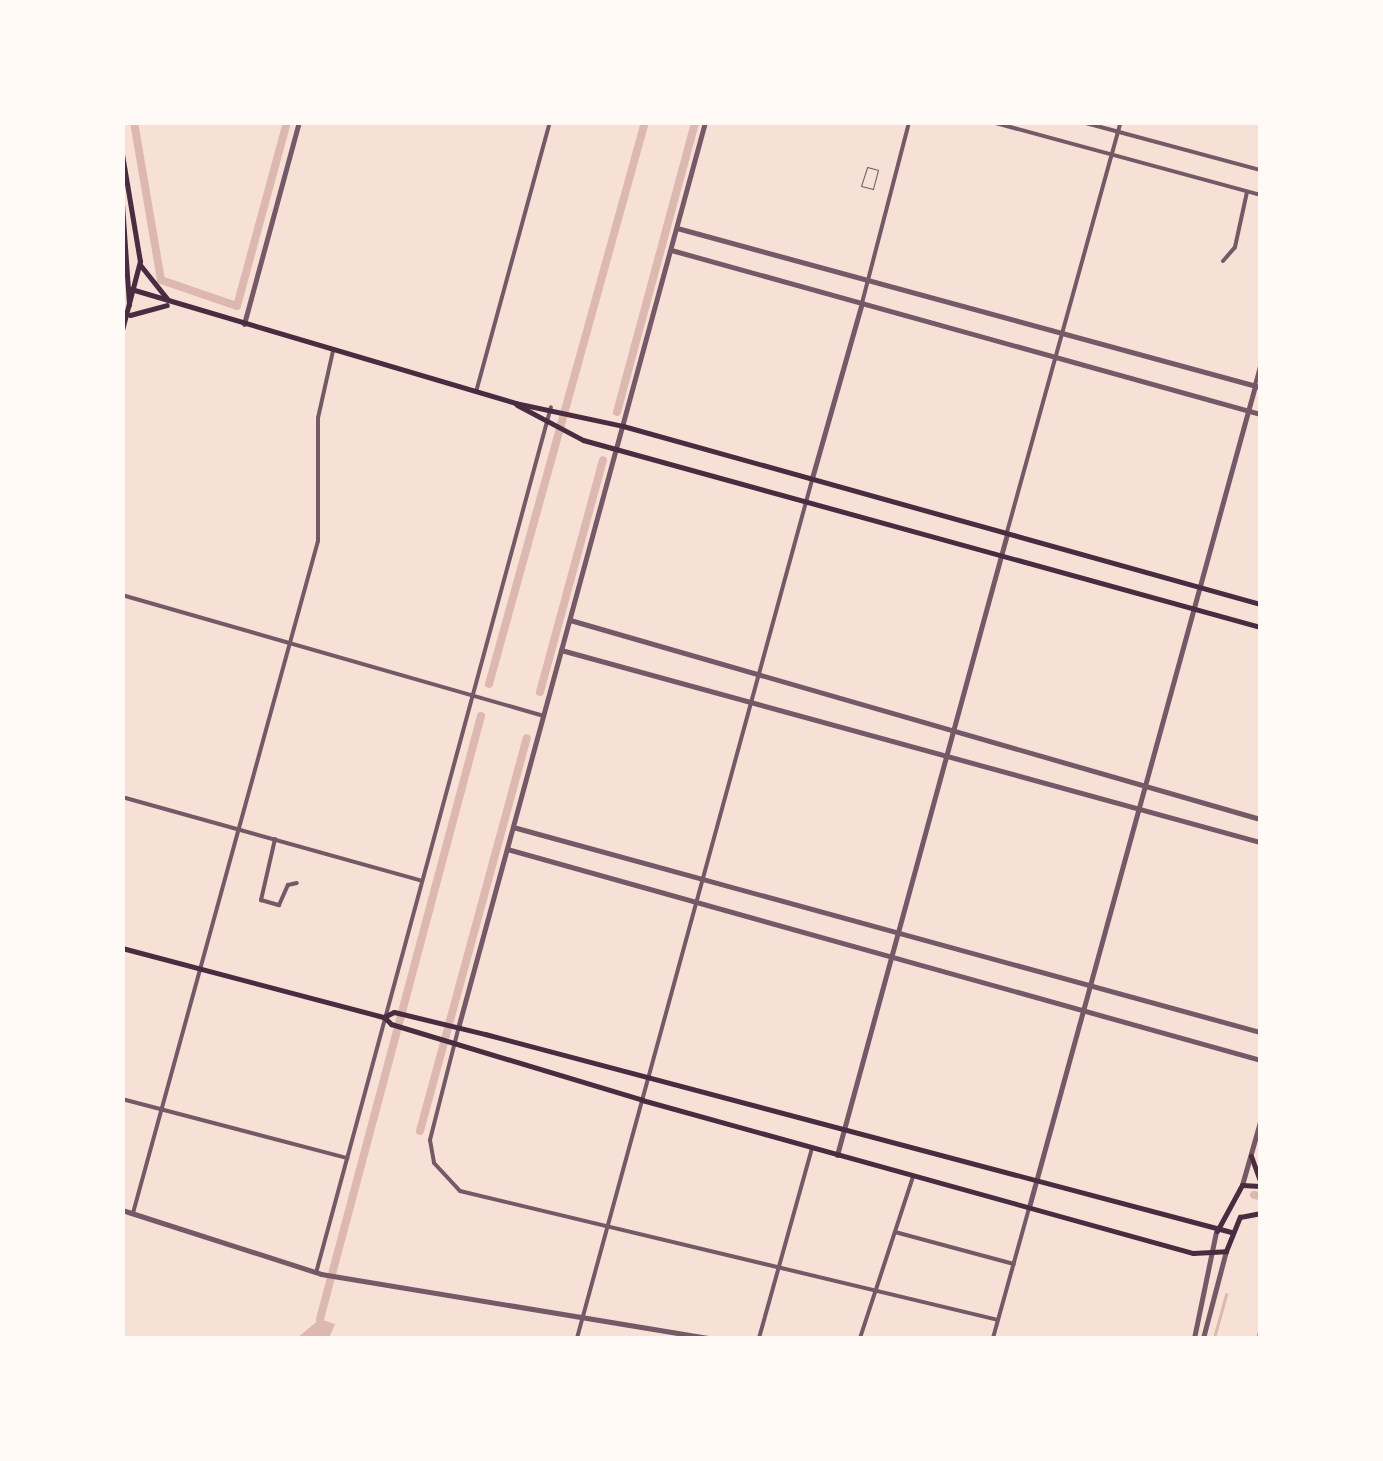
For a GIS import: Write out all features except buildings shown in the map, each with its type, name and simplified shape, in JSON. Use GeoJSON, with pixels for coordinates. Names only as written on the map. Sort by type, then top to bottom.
{"type":"FeatureCollection","features":[{"type":"Feature","properties":{"kind":"main road"},"geometry":{"type":"LineString","coordinates":[[122,154],[140,262],[149,282],[174,305]]}},
{"type":"Feature","properties":{"kind":"main road"},"geometry":{"type":"LineString","coordinates":[[122,204],[134,290]]}},
{"type":"Feature","properties":{"kind":"main road"},"geometry":{"type":"LineString","coordinates":[[122,330],[140,262]]}},
{"type":"Feature","properties":{"kind":"main road"},"geometry":{"type":"LineString","coordinates":[[122,278],[132,266]]}},
{"type":"Feature","properties":{"kind":"main road"},"geometry":{"type":"LineString","coordinates":[[134,290],[514,404],[564,432],[610,448],[1260,627]]}},
{"type":"Feature","properties":{"kind":"main road"},"geometry":{"type":"LineString","coordinates":[[128,316],[174,305]]}},
{"type":"Feature","properties":{"kind":"main road"},"geometry":{"type":"LineString","coordinates":[[514,404],[553,407],[1260,604]]}},
{"type":"Feature","properties":{"kind":"main road"},"geometry":{"type":"LineString","coordinates":[[122,948],[384,1017],[391,1024],[455,1044],[812,1148],[1215,1255],[1226,1251],[1244,1213],[1257,1212]]}},
{"type":"Feature","properties":{"kind":"main road"},"geometry":{"type":"LineString","coordinates":[[384,1017],[394,1012],[458,1028],[844,1128],[1216,1232],[1232,1232]]}},
{"type":"Feature","properties":{"kind":"main road"},"geometry":{"type":"LineString","coordinates":[[1216,1232],[1242,1185],[1260,1184],[1251,1156]]}},
{"type":"Feature","properties":{"kind":"main road"},"geometry":{"type":"LineString","coordinates":[[1239,1195],[1257,1212]]}},
{"type":"Feature","properties":{"kind":"street"},"geometry":{"type":"LineString","coordinates":[[244,324],[299,122]]}},
{"type":"Feature","properties":{"kind":"street"},"geometry":{"type":"LineString","coordinates":[[476,392],[550,122]]}},
{"type":"Feature","properties":{"kind":"street"},"geometry":{"type":"LineString","coordinates":[[705,122],[620,425],[610,448],[570,620],[430,1140],[444,1181],[484,1200],[607,1230],[781,1265],[998,1320]]}},
{"type":"Feature","properties":{"kind":"street"},"geometry":{"type":"LineString","coordinates":[[577,1338],[909,122]]}},
{"type":"Feature","properties":{"kind":"street"},"geometry":{"type":"LineString","coordinates":[[992,122],[1260,196]]}},
{"type":"Feature","properties":{"kind":"street"},"geometry":{"type":"LineString","coordinates":[[1082,122],[1260,170]]}},
{"type":"Feature","properties":{"kind":"street"},"geometry":{"type":"LineString","coordinates":[[837,1154],[1121,122]]}},
{"type":"Feature","properties":{"kind":"street"},"geometry":{"type":"LineString","coordinates":[[1224,261],[1235,247],[1247,192]]}},
{"type":"Feature","properties":{"kind":"street"},"geometry":{"type":"LineString","coordinates":[[676,228],[1258,387]]}},
{"type":"Feature","properties":{"kind":"street"},"geometry":{"type":"LineString","coordinates":[[670,250],[1260,414]]}},
{"type":"Feature","properties":{"kind":"street"},"geometry":{"type":"LineString","coordinates":[[122,287],[134,290]]}},
{"type":"Feature","properties":{"kind":"street"},"geometry":{"type":"LineString","coordinates":[[132,1213],[292,644],[322,518],[318,418],[334,350]]}},
{"type":"Feature","properties":{"kind":"street"},"geometry":{"type":"LineString","coordinates":[[993,1338],[1248,410],[1258,387],[1260,366]]}},
{"type":"Feature","properties":{"kind":"street"},"geometry":{"type":"LineString","coordinates":[[318,1273],[470,695],[553,407]]}},
{"type":"Feature","properties":{"kind":"street"},"geometry":{"type":"LineString","coordinates":[[122,595],[543,716]]}},
{"type":"Feature","properties":{"kind":"street"},"geometry":{"type":"LineString","coordinates":[[570,620],[758,678],[1260,819]]}},
{"type":"Feature","properties":{"kind":"street"},"geometry":{"type":"LineString","coordinates":[[561,650],[1260,842]]}},
{"type":"Feature","properties":{"kind":"street"},"geometry":{"type":"LineString","coordinates":[[122,797],[420,880]]}},
{"type":"Feature","properties":{"kind":"street"},"geometry":{"type":"LineString","coordinates":[[513,827],[1260,1032]]}},
{"type":"Feature","properties":{"kind":"street"},"geometry":{"type":"LineString","coordinates":[[274,839],[261,900],[279,904],[288,885],[297,883]]}},
{"type":"Feature","properties":{"kind":"street"},"geometry":{"type":"LineString","coordinates":[[507,849],[1260,1060]]}},
{"type":"Feature","properties":{"kind":"street"},"geometry":{"type":"LineString","coordinates":[[122,1099],[346,1158]]}},
{"type":"Feature","properties":{"kind":"street"},"geometry":{"type":"LineString","coordinates":[[1242,1185],[1260,1122]]}},
{"type":"Feature","properties":{"kind":"street"},"geometry":{"type":"LineString","coordinates":[[759,1338],[812,1148]]}},
{"type":"Feature","properties":{"kind":"street"},"geometry":{"type":"LineString","coordinates":[[860,1338],[914,1175]]}},
{"type":"Feature","properties":{"kind":"street"},"geometry":{"type":"LineString","coordinates":[[122,1210],[343,1279],[708,1338]]}},
{"type":"Feature","properties":{"kind":"street"},"geometry":{"type":"LineString","coordinates":[[895,1232],[1014,1264]]}},
{"type":"Feature","properties":{"kind":"street"},"geometry":{"type":"LineString","coordinates":[[1194,1338],[1215,1255],[1216,1232]]}},
{"type":"Feature","properties":{"kind":"street"},"geometry":{"type":"LineString","coordinates":[[1203,1338],[1226,1251]]}},
{"type":"Feature","properties":{"kind":"shaded area"},"geometry":{"type":"Polygon","coordinates":[[[320,1319],[335,1324],[329,1338],[297,1338],[320,1319]]]}},
{"type":"Feature","properties":{"kind":"waterway"},"geometry":{"type":"LineString","coordinates":[[134,122],[161,280],[237,306],[287,122]]}},
{"type":"Feature","properties":{"kind":"waterway"},"geometry":{"type":"LineString","coordinates":[[489,684],[645,122]]}},
{"type":"Feature","properties":{"kind":"waterway"},"geometry":{"type":"LineString","coordinates":[[617,412],[695,122]]}},
{"type":"Feature","properties":{"kind":"waterway"},"geometry":{"type":"LineString","coordinates":[[540,692],[603,460]]}},
{"type":"Feature","properties":{"kind":"waterway"},"geometry":{"type":"LineString","coordinates":[[320,1319],[481,716]]}},
{"type":"Feature","properties":{"kind":"waterway"},"geometry":{"type":"LineString","coordinates":[[420,1131],[527,738]]}},
{"type":"Feature","properties":{"kind":"waterway"},"geometry":{"type":"LineString","coordinates":[[1254,1195],[1260,1196]]}},
{"type":"Feature","properties":{"kind":"waterway"},"geometry":{"type":"LineString","coordinates":[[1214,1338],[1226,1295]]}}]}
